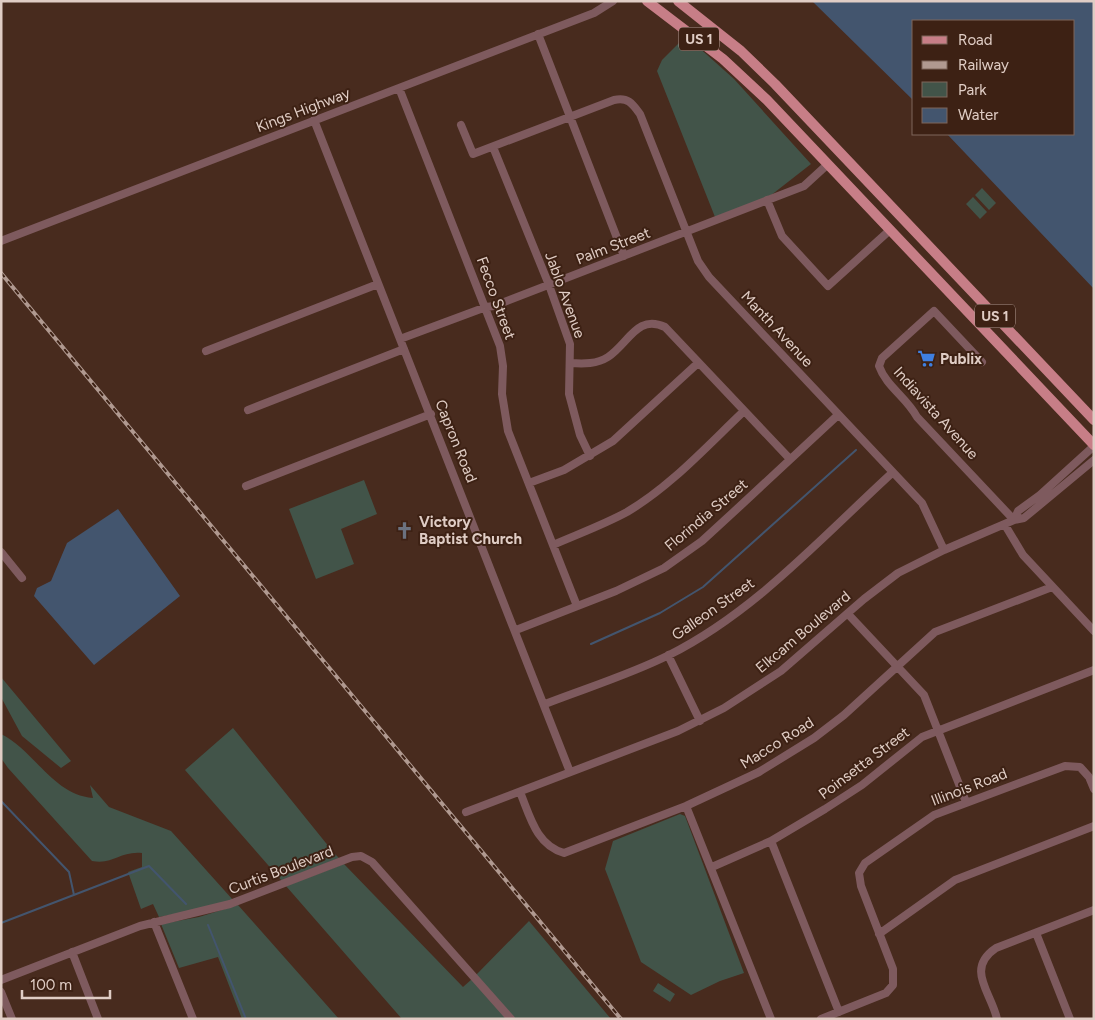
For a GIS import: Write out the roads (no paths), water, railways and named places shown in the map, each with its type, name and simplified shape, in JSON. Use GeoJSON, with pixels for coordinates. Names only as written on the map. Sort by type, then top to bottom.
{"type":"FeatureCollection","features":[{"type":"Feature","properties":{"kind":"main road","name":"US 1"},"geometry":{"type":"LineString","coordinates":[[647,1],[691,33],[734,69],[828,164],[1094,446]]}},
{"type":"Feature","properties":{"kind":"main road","name":"US 1"},"geometry":{"type":"LineString","coordinates":[[678,1],[741,51],[775,84],[1094,420]]}},
{"type":"Feature","properties":{"kind":"street","name":"Kings Highway"},"geometry":{"type":"LineString","coordinates":[[1,240],[538,34],[609,3]]}},
{"type":"Feature","properties":{"kind":"street"},"geometry":{"type":"LineString","coordinates":[[538,34],[624,256]]}},
{"type":"Feature","properties":{"kind":"street","name":"Fecco Street"},"geometry":{"type":"LineString","coordinates":[[399,88],[500,346],[503,366],[502,394],[508,431],[577,606]]}},
{"type":"Feature","properties":{"kind":"street","name":"Manth Avenue"},"geometry":{"type":"LineString","coordinates":[[570,116],[614,100],[623,98],[631,101],[640,114],[698,261],[709,278],[922,503],[944,550]]}},
{"type":"Feature","properties":{"kind":"street"},"geometry":{"type":"LineString","coordinates":[[461,125],[473,154],[570,116]]}},
{"type":"Feature","properties":{"kind":"street","name":"Capron Road"},"geometry":{"type":"LineString","coordinates":[[314,120],[516,630],[570,772]]}},
{"type":"Feature","properties":{"kind":"street","name":"Jablo Avenue"},"geometry":{"type":"LineString","coordinates":[[493,147],[549,285],[570,344],[569,394],[580,435],[590,456]]}},
{"type":"Feature","properties":{"kind":"street","name":"Palm Street"},"geometry":{"type":"LineString","coordinates":[[400,339],[549,285],[804,186],[828,164]]}},
{"type":"Feature","properties":{"kind":"street"},"geometry":{"type":"LineString","coordinates":[[768,200],[782,236],[828,286],[890,230]]}},
{"type":"Feature","properties":{"kind":"street"},"geometry":{"type":"LineString","coordinates":[[206,351],[378,284]]}},
{"type":"Feature","properties":{"kind":"street","name":"Indiavista Avenue"},"geometry":{"type":"LineString","coordinates":[[982,362],[934,311],[882,358],[879,366],[882,376],[912,407],[917,417],[1014,520]]}},
{"type":"Feature","properties":{"kind":"street"},"geometry":{"type":"LineString","coordinates":[[570,363],[599,362],[610,356],[642,325],[650,322],[666,328],[790,458]]}},
{"type":"Feature","properties":{"kind":"street"},"geometry":{"type":"LineString","coordinates":[[248,410],[404,349]]}},
{"type":"Feature","properties":{"kind":"street"},"geometry":{"type":"LineString","coordinates":[[529,483],[564,470],[613,441],[698,363]]}},
{"type":"Feature","properties":{"kind":"street"},"geometry":{"type":"LineString","coordinates":[[553,544],[628,511],[656,492],[744,411]]}},
{"type":"Feature","properties":{"kind":"street"},"geometry":{"type":"LineString","coordinates":[[246,486],[431,414]]}},
{"type":"Feature","properties":{"kind":"street","name":"Florindia Street"},"geometry":{"type":"LineString","coordinates":[[516,630],[664,568],[714,530],[838,415]]}},
{"type":"Feature","properties":{"kind":"street","name":"Elkcam Boulevard"},"geometry":{"type":"LineString","coordinates":[[1014,520],[1018,511],[1040,496],[1094,446]]}},
{"type":"Feature","properties":{"kind":"street","name":"Elkcam Boulevard"},"geometry":{"type":"LineString","coordinates":[[466,812],[700,720],[753,691],[781,671],[898,573],[944,550],[1014,520],[1024,518],[1094,460]]}},
{"type":"Feature","properties":{"kind":"street","name":"Galleon Street"},"geometry":{"type":"LineString","coordinates":[[545,704],[668,656],[749,604],[892,473]]}},
{"type":"Feature","properties":{"kind":"street"},"geometry":{"type":"LineString","coordinates":[[1006,525],[1023,555],[1094,631]]}},
{"type":"Feature","properties":{"kind":"street"},"geometry":{"type":"LineString","coordinates":[[1,552],[22,578]]}},
{"type":"Feature","properties":{"kind":"street","name":"Macco Road"},"geometry":{"type":"LineString","coordinates":[[520,792],[535,830],[550,848],[564,853],[686,806],[735,784],[783,758],[844,715],[935,632],[1052,587]]}},
{"type":"Feature","properties":{"kind":"street"},"geometry":{"type":"LineString","coordinates":[[848,614],[924,695],[966,802]]}},
{"type":"Feature","properties":{"kind":"street"},"geometry":{"type":"LineString","coordinates":[[668,656],[700,720]]}},
{"type":"Feature","properties":{"kind":"street","name":"Poinsetta Street"},"geometry":{"type":"LineString","coordinates":[[712,867],[771,841],[862,785],[922,737],[1094,670]]}},
{"type":"Feature","properties":{"kind":"street","name":"Illinois Road"},"geometry":{"type":"LineString","coordinates":[[879,934],[861,886],[859,873],[865,863],[923,821],[966,802],[1064,766],[1080,767],[1085,772],[1094,789]]}},
{"type":"Feature","properties":{"kind":"street"},"geometry":{"type":"LineString","coordinates":[[686,806],[712,867],[771,1019]]}},
{"type":"Feature","properties":{"kind":"street"},"geometry":{"type":"LineString","coordinates":[[821,1019],[886,993],[893,984],[893,969],[879,934],[955,880],[1094,826]]}},
{"type":"Feature","properties":{"kind":"street"},"geometry":{"type":"LineString","coordinates":[[771,841],[839,1012]]}},
{"type":"Feature","properties":{"kind":"street","name":"Curtis Boulevard"},"geometry":{"type":"LineString","coordinates":[[1,980],[154,922],[198,914],[230,904],[352,857],[361,856],[372,862],[511,1019]]}},
{"type":"Feature","properties":{"kind":"street"},"geometry":{"type":"LineString","coordinates":[[997,1019],[980,975],[983,960],[996,948],[1094,910]]}},
{"type":"Feature","properties":{"kind":"street"},"geometry":{"type":"LineString","coordinates":[[154,922],[193,1019]]}},
{"type":"Feature","properties":{"kind":"street"},"geometry":{"type":"LineString","coordinates":[[1036,932],[1070,1019]]}},
{"type":"Feature","properties":{"kind":"street"},"geometry":{"type":"LineString","coordinates":[[72,952],[98,1019]]}},
{"type":"Feature","properties":{"kind":"street"},"geometry":{"type":"LineString","coordinates":[[1,992],[12,1019]]}},
{"type":"Feature","properties":{"kind":"water"},"geometry":{"type":"Polygon","coordinates":[[[812,1],[1094,1],[1094,289],[948,135],[1075,135],[1075,20],[912,20],[912,99],[812,1]]]}},
{"type":"Feature","properties":{"kind":"water"},"geometry":{"type":"Polygon","coordinates":[[[118,509],[180,596],[94,665],[34,596],[37,588],[51,581],[67,543],[118,509]]]}},
{"type":"Feature","properties":{"kind":"waterway"},"geometry":{"type":"LineString","coordinates":[[591,644],[660,613],[703,587],[856,450]]}},
{"type":"Feature","properties":{"kind":"waterway"},"geometry":{"type":"LineString","coordinates":[[1,801],[69,872],[74,895]]}},
{"type":"Feature","properties":{"kind":"waterway"},"geometry":{"type":"LineString","coordinates":[[1,923],[149,866],[186,904]]}},
{"type":"Feature","properties":{"kind":"waterway"},"geometry":{"type":"LineString","coordinates":[[208,925],[246,1019]]}},
{"type":"Feature","properties":{"kind":"railway"},"geometry":{"type":"LineString","coordinates":[[1,273],[621,1019]]}},
{"type":"Feature","properties":{"kind":"place","name":"Publix"},"geometry":{"type":"Point","coordinates":[926,359]}},
{"type":"Feature","properties":{"kind":"place","name":"Victory Baptist Church"},"geometry":{"type":"Point","coordinates":[405,531]}}]}
